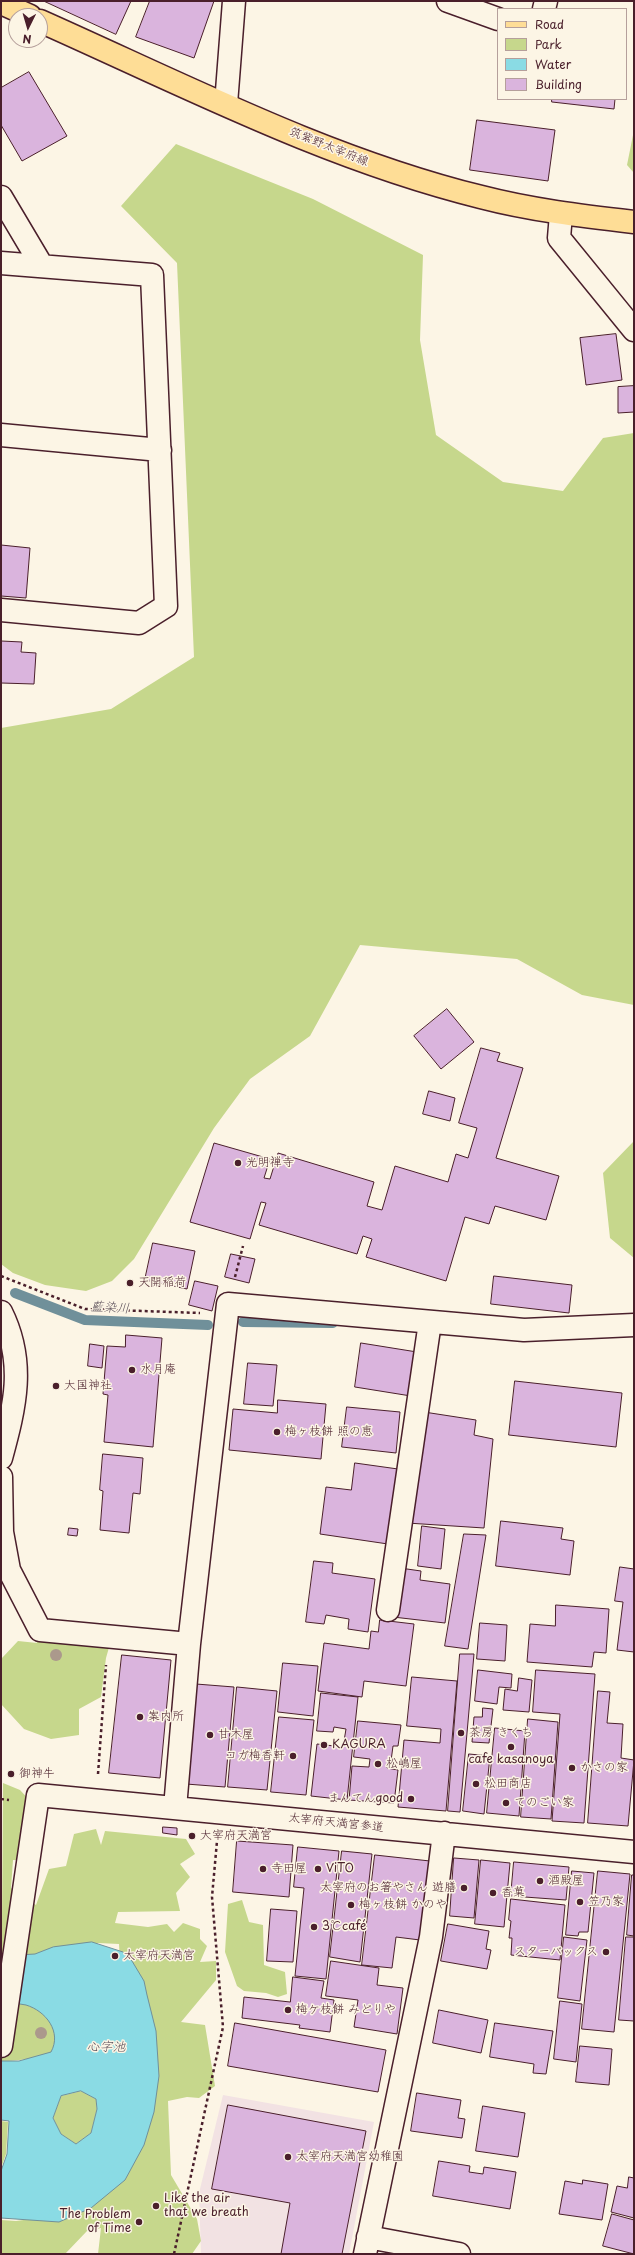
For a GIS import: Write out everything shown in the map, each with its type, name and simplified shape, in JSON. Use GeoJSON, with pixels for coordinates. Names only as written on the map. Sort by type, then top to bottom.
{"type":"FeatureCollection","features":[{"type":"Feature","properties":{"kind":"main road"},"geometry":{"type":"LineString","coordinates":[[1,3],[12,8]]}},
{"type":"Feature","properties":{"kind":"main road","name":"筑紫野太宰府線"},"geometry":{"type":"LineString","coordinates":[[48,24],[226,104],[340,153],[481,197],[561,214],[634,222]]}},
{"type":"Feature","properties":{"kind":"street"},"geometry":{"type":"LineString","coordinates":[[226,104],[234,1]]}},
{"type":"Feature","properties":{"kind":"street"},"geometry":{"type":"LineString","coordinates":[[448,1],[497,19]]}},
{"type":"Feature","properties":{"kind":"street"},"geometry":{"type":"LineString","coordinates":[[1,196],[42,266]]}},
{"type":"Feature","properties":{"kind":"street"},"geometry":{"type":"LineString","coordinates":[[561,214],[560,238],[634,330]]}},
{"type":"Feature","properties":{"kind":"street"},"geometry":{"type":"LineString","coordinates":[[1,262],[152,275],[166,606],[139,623],[1,610]]}},
{"type":"Feature","properties":{"kind":"street"},"geometry":{"type":"LineString","coordinates":[[1,435],[160,450]]}},
{"type":"Feature","properties":{"kind":"street"},"geometry":{"type":"LineString","coordinates":[[175,1808],[189,1644],[227,1309],[430,1322],[524,1330],[634,1325]]}},
{"type":"Feature","properties":{"kind":"street"},"geometry":{"type":"LineString","coordinates":[[1,1312],[8,1325],[17,1366],[14,1410],[1,1458]]}},
{"type":"Feature","properties":{"kind":"street"},"geometry":{"type":"LineString","coordinates":[[388,1610],[430,1322]]}},
{"type":"Feature","properties":{"kind":"street"},"geometry":{"type":"LineString","coordinates":[[1,1477],[1,1532],[9,1570],[40,1630],[189,1644]]}},
{"type":"Feature","properties":{"kind":"street","name":"太宰府天満宮参道"},"geometry":{"type":"LineString","coordinates":[[1,2046],[38,1794],[634,1852]]}},
{"type":"Feature","properties":{"kind":"street"},"geometry":{"type":"LineString","coordinates":[[444,1833],[431,1937],[366,2245],[459,2254]]}},
{"type":"Feature","properties":{"kind":"path"},"geometry":{"type":"LineString","coordinates":[[1,1276],[85,1309],[227,1309]]}},
{"type":"Feature","properties":{"kind":"path"},"geometry":{"type":"LineString","coordinates":[[96,1800],[108,1637]]}},
{"type":"Feature","properties":{"kind":"path"},"geometry":{"type":"LineString","coordinates":[[174,2254],[223,2027],[212,1897],[220,1812]]}},
{"type":"Feature","properties":{"kind":"shaded area","name":"太宰府天満宮幼稚園"},"geometry":{"type":"Polygon","coordinates":[[[223,2095],[374,2122],[349,2254],[201,2254],[199,2193],[223,2095]]]}},
{"type":"Feature","properties":{"kind":"green space"},"geometry":{"type":"Polygon","coordinates":[[[634,130],[634,173],[627,165],[634,130]]]}},
{"type":"Feature","properties":{"kind":"green space"},"geometry":{"type":"Polygon","coordinates":[[[176,144],[313,199],[423,255],[420,340],[436,435],[503,482],[563,491],[603,438],[634,433],[634,1005],[582,995],[517,959],[360,945],[310,1036],[250,1079],[214,1128],[134,1259],[112,1281],[86,1291],[45,1285],[13,1273],[1,1264],[1,728],[111,709],[194,657],[177,263],[121,206],[176,144]]]}},
{"type":"Feature","properties":{"kind":"green space"},"geometry":{"type":"Polygon","coordinates":[[[634,1141],[634,1258],[610,1238],[603,1173],[634,1141]]]}},
{"type":"Feature","properties":{"kind":"green space"},"geometry":{"type":"Polygon","coordinates":[[[83,1622],[105,1625],[110,1644],[106,1658],[101,1697],[79,1709],[79,1735],[51,1739],[24,1729],[1,1704],[2,1658],[18,1641],[37,1643],[31,1625],[83,1622]]]}},
{"type":"Feature","properties":{"kind":"green space"},"geometry":{"type":"Polygon","coordinates":[[[3,1783],[20,1790],[34,1805],[34,1861],[13,1860],[11,1888],[36,1905],[49,1869],[66,1866],[74,1834],[96,1829],[101,1845],[105,1831],[186,1839],[195,1854],[180,1864],[190,1877],[176,1893],[180,1911],[118,1912],[115,1923],[148,1927],[167,1924],[174,1932],[183,1923],[200,1929],[200,1939],[207,1946],[200,1962],[216,1961],[216,1980],[181,2022],[205,2025],[215,2086],[199,2098],[187,2097],[168,2101],[171,2175],[197,2219],[201,2241],[192,2254],[98,2254],[101,2228],[87,2231],[65,2254],[1,2254],[1,2220],[16,2221],[61,2215],[107,2179],[120,1962],[119,1944],[98,1943],[79,1965],[83,2049],[32,2058],[1,2061],[3,1783]]]}},
{"type":"Feature","properties":{"kind":"green space"},"geometry":{"type":"Polygon","coordinates":[[[242,1900],[249,1922],[263,1925],[264,1965],[285,1972],[287,1994],[278,1997],[266,1993],[244,1991],[237,1986],[225,1952],[228,1904],[242,1900]]]}},
{"type":"Feature","properties":{"kind":"green space"},"geometry":{"type":"Polygon","coordinates":[[[81,2091],[96,2099],[97,2109],[91,2133],[76,2144],[61,2134],[53,2118],[61,2096],[81,2091]]]}},
{"type":"Feature","properties":{"kind":"green space"},"geometry":{"type":"Polygon","coordinates":[[[1,2121],[8,2122],[6,2154],[1,2168],[1,2121]]]}},
{"type":"Feature","properties":{"kind":"water","name":"心字池"},"geometry":{"type":"Polygon","coordinates":[[[92,1942],[123,1952],[132,1961],[144,1981],[156,2031],[159,2076],[154,2112],[144,2145],[125,2180],[91,2208],[59,2222],[1,2218],[1,2171],[7,2154],[9,2121],[1,2120],[1,2061],[19,2061],[51,2052],[55,2037],[50,2023],[40,2012],[26,2005],[1,2003],[1,1956],[35,1954],[53,1947],[92,1942]],[[81,2091],[61,2096],[53,2118],[61,2134],[76,2144],[91,2133],[97,2109],[96,2099],[81,2091]]]}},
{"type":"Feature","properties":{"kind":"building"},"geometry":{"type":"Polygon","coordinates":[[[44,1],[131,1],[116,34],[44,1]]]}},
{"type":"Feature","properties":{"kind":"building"},"geometry":{"type":"Polygon","coordinates":[[[150,1],[214,1],[194,58],[136,37],[150,1]]]}},
{"type":"Feature","properties":{"kind":"building"},"geometry":{"type":"Polygon","coordinates":[[[29,72],[67,136],[22,161],[1,125],[1,88],[29,72]]]}},
{"type":"Feature","properties":{"kind":"building"},"geometry":{"type":"Polygon","coordinates":[[[552,100],[615,100],[614,109],[552,102],[552,100]]]}},
{"type":"Feature","properties":{"kind":"building"},"geometry":{"type":"Polygon","coordinates":[[[477,120],[555,130],[548,181],[470,170],[477,120]]]}},
{"type":"Feature","properties":{"kind":"building"},"geometry":{"type":"Polygon","coordinates":[[[616,334],[622,380],[586,385],[580,338],[616,334]]]}},
{"type":"Feature","properties":{"kind":"building"},"geometry":{"type":"Polygon","coordinates":[[[634,386],[634,412],[618,413],[618,387],[634,386]]]}},
{"type":"Feature","properties":{"kind":"building"},"geometry":{"type":"Polygon","coordinates":[[[1,545],[30,548],[26,598],[1,596],[1,545]]]}},
{"type":"Feature","properties":{"kind":"building"},"geometry":{"type":"Polygon","coordinates":[[[1,641],[22,642],[21,652],[36,653],[34,684],[1,683],[1,641]]]}},
{"type":"Feature","properties":{"kind":"building"},"geometry":{"type":"Polygon","coordinates":[[[447,1009],[474,1042],[441,1069],[414,1036],[447,1009]]]}},
{"type":"Feature","properties":{"kind":"building","name":"光明禅寺"},"geometry":{"type":"Polygon","coordinates":[[[481,1048],[500,1053],[497,1061],[523,1068],[496,1158],[559,1176],[546,1220],[495,1206],[489,1224],[465,1217],[446,1281],[366,1257],[372,1239],[363,1236],[357,1254],[259,1225],[266,1203],[261,1202],[250,1239],[190,1222],[214,1143],[270,1159],[264,1178],[270,1179],[278,1153],[374,1182],[367,1206],[382,1210],[395,1166],[448,1182],[456,1154],[468,1158],[477,1128],[459,1123],[481,1048]]]}},
{"type":"Feature","properties":{"kind":"building"},"geometry":{"type":"Polygon","coordinates":[[[429,1091],[455,1098],[450,1121],[423,1114],[429,1091]]]}},
{"type":"Feature","properties":{"kind":"building"},"geometry":{"type":"Polygon","coordinates":[[[153,1243],[195,1251],[187,1289],[145,1280],[153,1243]]]}},
{"type":"Feature","properties":{"kind":"building"},"geometry":{"type":"Polygon","coordinates":[[[231,1254],[255,1259],[249,1283],[225,1277],[231,1254]]]}},
{"type":"Feature","properties":{"kind":"building"},"geometry":{"type":"Polygon","coordinates":[[[494,1276],[572,1285],[569,1313],[491,1304],[494,1276]]]}},
{"type":"Feature","properties":{"kind":"building"},"geometry":{"type":"Polygon","coordinates":[[[195,1281],[218,1286],[212,1311],[189,1305],[195,1281]]]}},
{"type":"Feature","properties":{"kind":"building","name":"水月庵"},"geometry":{"type":"Polygon","coordinates":[[[126,1335],[162,1338],[153,1447],[104,1442],[108,1395],[103,1394],[107,1346],[125,1347],[126,1335]]]}},
{"type":"Feature","properties":{"kind":"building"},"geometry":{"type":"Polygon","coordinates":[[[361,1343],[417,1352],[411,1396],[355,1387],[361,1343]]]}},
{"type":"Feature","properties":{"kind":"building"},"geometry":{"type":"Polygon","coordinates":[[[90,1344],[104,1346],[102,1368],[88,1366],[90,1344]]]}},
{"type":"Feature","properties":{"kind":"building"},"geometry":{"type":"Polygon","coordinates":[[[248,1363],[277,1365],[273,1406],[244,1404],[248,1363]]]}},
{"type":"Feature","properties":{"kind":"building"},"geometry":{"type":"Polygon","coordinates":[[[515,1381],[622,1393],[616,1447],[509,1435],[515,1381]]]}},
{"type":"Feature","properties":{"kind":"building","name":"梅ヶ枝餅 照の恵"},"geometry":{"type":"Polygon","coordinates":[[[278,1400],[326,1404],[321,1459],[229,1450],[233,1409],[277,1413],[278,1400]]]}},
{"type":"Feature","properties":{"kind":"building"},"geometry":{"type":"Polygon","coordinates":[[[347,1407],[400,1412],[396,1453],[342,1447],[347,1407]]]}},
{"type":"Feature","properties":{"kind":"building"},"geometry":{"type":"Polygon","coordinates":[[[424,1412],[476,1420],[474,1435],[493,1439],[484,1528],[407,1523],[424,1412]]]}},
{"type":"Feature","properties":{"kind":"building"},"geometry":{"type":"Polygon","coordinates":[[[103,1454],[143,1458],[140,1494],[133,1493],[129,1533],[100,1530],[103,1491],[100,1490],[103,1454]]]}},
{"type":"Feature","properties":{"kind":"building"},"geometry":{"type":"Polygon","coordinates":[[[355,1463],[398,1469],[388,1544],[320,1534],[326,1487],[351,1490],[355,1463]]]}},
{"type":"Feature","properties":{"kind":"building"},"geometry":{"type":"Polygon","coordinates":[[[501,1521],[563,1528],[561,1539],[574,1541],[570,1575],[496,1566],[501,1521]]]}},
{"type":"Feature","properties":{"kind":"building"},"geometry":{"type":"Polygon","coordinates":[[[422,1526],[445,1529],[441,1569],[418,1566],[422,1526]]]}},
{"type":"Feature","properties":{"kind":"building"},"geometry":{"type":"Polygon","coordinates":[[[69,1528],[78,1529],[77,1536],[68,1535],[69,1528]]]}},
{"type":"Feature","properties":{"kind":"building"},"geometry":{"type":"Polygon","coordinates":[[[464,1534],[486,1535],[468,1649],[445,1646],[464,1534]]]}},
{"type":"Feature","properties":{"kind":"building"},"geometry":{"type":"Polygon","coordinates":[[[314,1561],[333,1563],[332,1573],[375,1579],[368,1632],[348,1629],[349,1619],[326,1615],[324,1624],[306,1622],[314,1561]]]}},
{"type":"Feature","properties":{"kind":"building"},"geometry":{"type":"Polygon","coordinates":[[[620,1567],[634,1569],[634,1652],[617,1650],[623,1602],[615,1601],[620,1567]]]}},
{"type":"Feature","properties":{"kind":"building"},"geometry":{"type":"Polygon","coordinates":[[[400,1568],[421,1571],[420,1580],[450,1584],[445,1623],[393,1617],[400,1568]]]}},
{"type":"Feature","properties":{"kind":"building"},"geometry":{"type":"Polygon","coordinates":[[[556,1605],[609,1609],[606,1653],[594,1652],[592,1667],[527,1662],[530,1624],[555,1626],[556,1605]]]}},
{"type":"Feature","properties":{"kind":"building"},"geometry":{"type":"Polygon","coordinates":[[[380,1620],[414,1624],[406,1686],[364,1681],[362,1697],[318,1691],[324,1643],[369,1649],[371,1631],[378,1632],[380,1620]]]}},
{"type":"Feature","properties":{"kind":"building"},"geometry":{"type":"Polygon","coordinates":[[[480,1623],[507,1625],[505,1661],[477,1659],[480,1623]]]}},
{"type":"Feature","properties":{"kind":"building","name":"茶房 きくち"},"geometry":{"type":"Polygon","coordinates":[[[460,1654],[474,1654],[460,1812],[448,1811],[460,1654]]]}},
{"type":"Feature","properties":{"kind":"building","name":"案内所"},"geometry":{"type":"Polygon","coordinates":[[[122,1655],[171,1660],[160,1778],[109,1773],[122,1655]]]}},
{"type":"Feature","properties":{"kind":"building"},"geometry":{"type":"Polygon","coordinates":[[[283,1663],[318,1666],[313,1716],[278,1712],[283,1663]]]}},
{"type":"Feature","properties":{"kind":"building"},"geometry":{"type":"Polygon","coordinates":[[[478,1670],[512,1674],[511,1688],[499,1687],[497,1704],[475,1701],[478,1670]]]}},
{"type":"Feature","properties":{"kind":"building","name":"かさの家"},"geometry":{"type":"Polygon","coordinates":[[[536,1670],[595,1674],[584,1823],[552,1821],[560,1714],[533,1712],[536,1670]]]}},
{"type":"Feature","properties":{"kind":"building"},"geometry":{"type":"Polygon","coordinates":[[[412,1677],[457,1681],[446,1811],[398,1807],[404,1740],[440,1743],[441,1729],[407,1726],[412,1677]]]}},
{"type":"Feature","properties":{"kind":"building"},"geometry":{"type":"Polygon","coordinates":[[[519,1678],[532,1680],[529,1712],[503,1710],[505,1689],[517,1691],[519,1678]]]}},
{"type":"Feature","properties":{"kind":"building","name":"甘木屋"},"geometry":{"type":"Polygon","coordinates":[[[196,1684],[234,1687],[225,1787],[186,1784],[196,1684]]]}},
{"type":"Feature","properties":{"kind":"building"},"geometry":{"type":"Polygon","coordinates":[[[237,1687],[277,1691],[267,1790],[228,1787],[237,1687]]]}},
{"type":"Feature","properties":{"kind":"building"},"geometry":{"type":"Polygon","coordinates":[[[598,1691],[610,1692],[607,1723],[623,1724],[621,1758],[634,1760],[628,1826],[588,1823],[598,1691]]]}},
{"type":"Feature","properties":{"kind":"building","name":"KAGURA"},"geometry":{"type":"Polygon","coordinates":[[[321,1693],[358,1697],[347,1800],[311,1796],[317,1744],[343,1747],[346,1729],[334,1727],[333,1732],[317,1731],[321,1693]]]}},
{"type":"Feature","properties":{"kind":"building"},"geometry":{"type":"Polygon","coordinates":[[[483,1708],[493,1709],[489,1743],[472,1742],[474,1717],[482,1717],[483,1708]]]}},
{"type":"Feature","properties":{"kind":"building","name":"コガ梅香軒"},"geometry":{"type":"Polygon","coordinates":[[[279,1717],[314,1720],[306,1795],[271,1792],[279,1717]]]}},
{"type":"Feature","properties":{"kind":"building"},"geometry":{"type":"Polygon","coordinates":[[[528,1719],[558,1722],[551,1819],[521,1817],[528,1719]]]}},
{"type":"Feature","properties":{"kind":"building","name":"松嶋屋"},"geometry":{"type":"Polygon","coordinates":[[[358,1721],[401,1725],[398,1746],[393,1746],[391,1761],[388,1761],[387,1768],[398,1770],[394,1803],[349,1800],[352,1766],[369,1767],[370,1759],[354,1757],[358,1721]]]}},
{"type":"Feature","properties":{"kind":"building"},"geometry":{"type":"Polygon","coordinates":[[[495,1728],[525,1731],[519,1816],[487,1813],[495,1728]]]}},
{"type":"Feature","properties":{"kind":"building","name":"松田商店"},"geometry":{"type":"Polygon","coordinates":[[[469,1754],[490,1756],[484,1814],[463,1811],[469,1754]]]}},
{"type":"Feature","properties":{"kind":"building"},"geometry":{"type":"Polygon","coordinates":[[[163,1827],[177,1828],[177,1835],[163,1833],[163,1827]]]}},
{"type":"Feature","properties":{"kind":"building","name":"寺田屋"},"geometry":{"type":"Polygon","coordinates":[[[237,1841],[293,1845],[289,1897],[233,1892],[237,1841]]]}},
{"type":"Feature","properties":{"kind":"building"},"geometry":{"type":"Polygon","coordinates":[[[298,1847],[339,1851],[326,1979],[295,1976],[304,1888],[294,1887],[298,1847]]]}},
{"type":"Feature","properties":{"kind":"building","name":"梅ヶ枝餅 かのや"},"geometry":{"type":"Polygon","coordinates":[[[342,1851],[372,1854],[360,1962],[330,1957],[342,1851]]]}},
{"type":"Feature","properties":{"kind":"building"},"geometry":{"type":"Polygon","coordinates":[[[375,1855],[430,1861],[420,1940],[396,1937],[392,1968],[362,1965],[375,1855]]]}},
{"type":"Feature","properties":{"kind":"building","name":"太宰府のお箸やさん 遊膳"},"geometry":{"type":"Polygon","coordinates":[[[454,1858],[479,1860],[474,1918],[450,1916],[454,1858]]]}},
{"type":"Feature","properties":{"kind":"building","name":"香菓"},"geometry":{"type":"Polygon","coordinates":[[[481,1860],[510,1863],[504,1927],[475,1924],[481,1860]]]}},
{"type":"Feature","properties":{"kind":"building","name":"酒殿屋"},"geometry":{"type":"Polygon","coordinates":[[[514,1862],[569,1867],[566,1900],[511,1896],[514,1862]]]}},
{"type":"Feature","properties":{"kind":"building","name":"笠乃家"},"geometry":{"type":"Polygon","coordinates":[[[572,1871],[594,1873],[588,1932],[579,1932],[578,1936],[566,1935],[572,1871]]]}},
{"type":"Feature","properties":{"kind":"building","name":"スターバックス"},"geometry":{"type":"Polygon","coordinates":[[[598,1871],[630,1874],[614,2032],[582,2029],[598,1871]]]}},
{"type":"Feature","properties":{"kind":"building"},"geometry":{"type":"Polygon","coordinates":[[[632,1875],[634,1875],[634,1936],[627,1935],[632,1875]]]}},
{"type":"Feature","properties":{"kind":"building"},"geometry":{"type":"Polygon","coordinates":[[[511,1899],[565,1905],[560,1960],[511,1955],[512,1938],[509,1938],[511,1921],[509,1920],[511,1899]]]}},
{"type":"Feature","properties":{"kind":"building"},"geometry":{"type":"Polygon","coordinates":[[[271,1909],[297,1911],[293,1962],[267,1961],[271,1909]]]}},
{"type":"Feature","properties":{"kind":"building"},"geometry":{"type":"Polygon","coordinates":[[[448,1924],[489,1931],[486,1949],[491,1950],[487,1969],[441,1961],[448,1924]]]}},
{"type":"Feature","properties":{"kind":"building"},"geometry":{"type":"Polygon","coordinates":[[[564,1937],[587,1940],[580,2001],[558,1998],[564,1937]]]}},
{"type":"Feature","properties":{"kind":"building"},"geometry":{"type":"Polygon","coordinates":[[[626,1937],[634,1937],[634,2021],[619,2020],[626,1937]]]}},
{"type":"Feature","properties":{"kind":"building"},"geometry":{"type":"Polygon","coordinates":[[[331,1961],[379,1968],[377,1985],[403,1988],[397,2034],[354,2027],[358,2000],[326,1996],[331,1961]]]}},
{"type":"Feature","properties":{"kind":"building","name":"梅ケ枝餅 みどりや"},"geometry":{"type":"Polygon","coordinates":[[[293,1977],[324,1981],[321,1998],[334,2000],[330,2032],[299,2028],[300,2025],[242,2018],[244,1997],[290,2002],[293,1977]]]}},
{"type":"Feature","properties":{"kind":"building"},"geometry":{"type":"Polygon","coordinates":[[[560,2001],[582,2004],[576,2062],[554,2059],[560,2001]]]}},
{"type":"Feature","properties":{"kind":"building"},"geometry":{"type":"Polygon","coordinates":[[[439,2010],[488,2020],[481,2053],[433,2043],[439,2010]]]}},
{"type":"Feature","properties":{"kind":"building"},"geometry":{"type":"Polygon","coordinates":[[[235,2023],[386,2050],[378,2092],[228,2066],[235,2023]]]}},
{"type":"Feature","properties":{"kind":"building"},"geometry":{"type":"Polygon","coordinates":[[[495,2023],[553,2031],[546,2074],[533,2073],[534,2064],[490,2057],[495,2023]]]}},
{"type":"Feature","properties":{"kind":"building"},"geometry":{"type":"Polygon","coordinates":[[[580,2046],[612,2049],[609,2085],[576,2082],[580,2046]]]}},
{"type":"Feature","properties":{"kind":"building"},"geometry":{"type":"Polygon","coordinates":[[[417,2093],[461,2100],[458,2118],[465,2119],[462,2138],[411,2131],[417,2093]]]}},
{"type":"Feature","properties":{"kind":"building","name":"太宰府天満宮幼稚園"},"geometry":{"type":"Polygon","coordinates":[[[228,2105],[366,2131],[342,2254],[281,2254],[290,2203],[212,2189],[228,2105]]]}},
{"type":"Feature","properties":{"kind":"building"},"geometry":{"type":"Polygon","coordinates":[[[483,2106],[525,2113],[518,2157],[476,2151],[483,2106]]]}},
{"type":"Feature","properties":{"kind":"building"},"geometry":{"type":"Polygon","coordinates":[[[439,2161],[470,2166],[469,2172],[483,2174],[484,2167],[516,2172],[510,2209],[433,2196],[439,2161]]]}},
{"type":"Feature","properties":{"kind":"building"},"geometry":{"type":"Polygon","coordinates":[[[629,2177],[634,2178],[634,2218],[611,2212],[617,2186],[627,2188],[629,2177]]]}},
{"type":"Feature","properties":{"kind":"building"},"geometry":{"type":"Polygon","coordinates":[[[583,2180],[608,2184],[602,2220],[559,2214],[565,2181],[582,2184],[583,2180]]]}},
{"type":"Feature","properties":{"kind":"building"},"geometry":{"type":"Polygon","coordinates":[[[612,2214],[634,2220],[634,2254],[603,2246],[612,2214]]]}},
{"type":"Feature","properties":{"kind":"waterway","name":"藍染川"},"geometry":{"type":"LineString","coordinates":[[15,1293],[85,1320],[208,1325]]}},
{"type":"Feature","properties":{"kind":"waterway","name":"藍染川"},"geometry":{"type":"LineString","coordinates":[[243,1322],[333,1323]]}},
{"type":"Feature","properties":{"kind":"place","name":"光明禅寺"},"geometry":{"type":"Point","coordinates":[238,1163]}},
{"type":"Feature","properties":{"kind":"place","name":"天開稲荷"},"geometry":{"type":"Point","coordinates":[130,1283]}},
{"type":"Feature","properties":{"kind":"place","name":"水月庵"},"geometry":{"type":"Point","coordinates":[132,1370]}},
{"type":"Feature","properties":{"kind":"place","name":"大国神社"},"geometry":{"type":"Point","coordinates":[56,1386]}},
{"type":"Feature","properties":{"kind":"place","name":"梅ヶ枝餅 照の恵"},"geometry":{"type":"Point","coordinates":[277,1432]}},
{"type":"Feature","properties":{"kind":"place","name":"案内所"},"geometry":{"type":"Point","coordinates":[140,1717]}},
{"type":"Feature","properties":{"kind":"place","name":"茶房 きくち"},"geometry":{"type":"Point","coordinates":[461,1733]}},
{"type":"Feature","properties":{"kind":"place","name":"甘木屋"},"geometry":{"type":"Point","coordinates":[210,1735]}},
{"type":"Feature","properties":{"kind":"place","name":"KAGURA"},"geometry":{"type":"Point","coordinates":[324,1745]}},
{"type":"Feature","properties":{"kind":"place","name":"cafe kasanoya"},"geometry":{"type":"Point","coordinates":[511,1747]}},
{"type":"Feature","properties":{"kind":"place","name":"コガ梅香軒"},"geometry":{"type":"Point","coordinates":[293,1756]}},
{"type":"Feature","properties":{"kind":"place","name":"松嶋屋"},"geometry":{"type":"Point","coordinates":[378,1764]}},
{"type":"Feature","properties":{"kind":"place","name":"かさの家"},"geometry":{"type":"Point","coordinates":[572,1768]}},
{"type":"Feature","properties":{"kind":"place","name":"御神牛"},"geometry":{"type":"Point","coordinates":[11,1774]}},
{"type":"Feature","properties":{"kind":"place","name":"松田商店"},"geometry":{"type":"Point","coordinates":[476,1784]}},
{"type":"Feature","properties":{"kind":"place","name":"まんてんgood"},"geometry":{"type":"Point","coordinates":[411,1799]}},
{"type":"Feature","properties":{"kind":"place","name":"てのごい家"},"geometry":{"type":"Point","coordinates":[506,1803]}},
{"type":"Feature","properties":{"kind":"place","name":"大宰府天満宮"},"geometry":{"type":"Point","coordinates":[192,1836]}},
{"type":"Feature","properties":{"kind":"place","name":"寺田屋"},"geometry":{"type":"Point","coordinates":[263,1869]}},
{"type":"Feature","properties":{"kind":"place","name":"ViTO"},"geometry":{"type":"Point","coordinates":[318,1869]}},
{"type":"Feature","properties":{"kind":"place","name":"酒殿屋"},"geometry":{"type":"Point","coordinates":[540,1881]}},
{"type":"Feature","properties":{"kind":"place","name":"太宰府のお箸やさん 遊膳"},"geometry":{"type":"Point","coordinates":[464,1888]}},
{"type":"Feature","properties":{"kind":"place","name":"香菓"},"geometry":{"type":"Point","coordinates":[493,1893]}},
{"type":"Feature","properties":{"kind":"place","name":"笠乃家"},"geometry":{"type":"Point","coordinates":[580,1902]}},
{"type":"Feature","properties":{"kind":"place","name":"梅ヶ枝餅 かのや"},"geometry":{"type":"Point","coordinates":[351,1905]}},
{"type":"Feature","properties":{"kind":"place","name":"3℃café"},"geometry":{"type":"Point","coordinates":[314,1927]}},
{"type":"Feature","properties":{"kind":"place","name":"スターバックス"},"geometry":{"type":"Point","coordinates":[606,1952]}},
{"type":"Feature","properties":{"kind":"place","name":"太宰府天満宮"},"geometry":{"type":"Point","coordinates":[115,1956]}},
{"type":"Feature","properties":{"kind":"place","name":"梅ケ枝餅 みどりや"},"geometry":{"type":"Point","coordinates":[288,2010]}},
{"type":"Feature","properties":{"kind":"place","name":"太宰府天満宮幼稚園"},"geometry":{"type":"Point","coordinates":[288,2157]}},
{"type":"Feature","properties":{"kind":"place","name":"Like the air that we breath"},"geometry":{"type":"Point","coordinates":[156,2206]}},
{"type":"Feature","properties":{"kind":"place","name":"The Problem of Time"},"geometry":{"type":"Point","coordinates":[139,2222]}}]}
